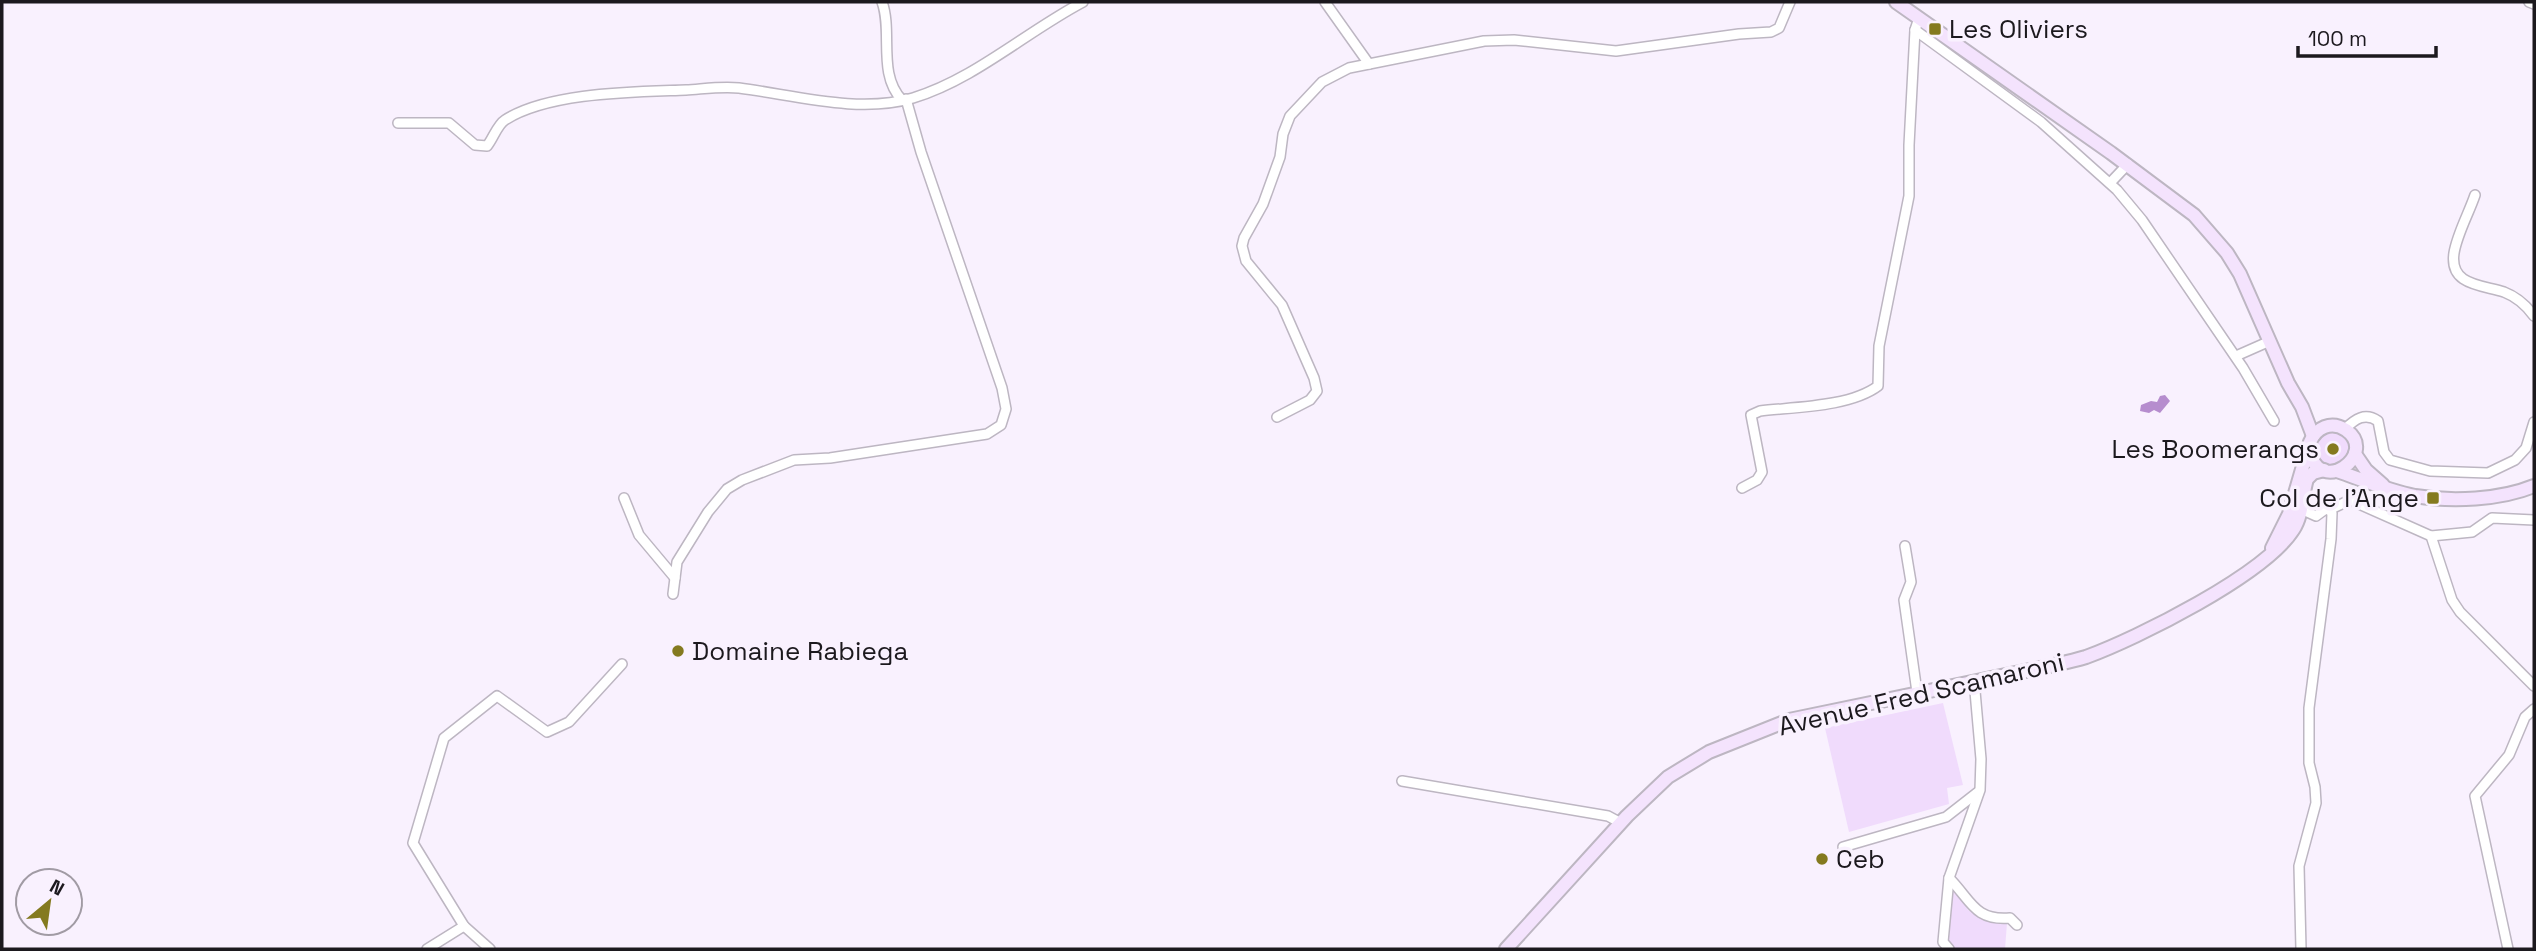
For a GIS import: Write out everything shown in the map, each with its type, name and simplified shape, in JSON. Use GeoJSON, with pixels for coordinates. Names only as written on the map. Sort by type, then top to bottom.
{"type":"FeatureCollection","features":[{"type":"Feature","properties":{"kind":"main road"},"geometry":{"type":"LineString","coordinates":[[1896,2],[1917,24],[2128,164],[2194,215],[2227,253],[2252,298],[2288,383],[2302,407],[2313,461],[2331,470],[2416,496],[2450,498],[2519,492],[2534,486]]}},
{"type":"Feature","properties":{"kind":"main road"},"geometry":{"type":"LineString","coordinates":[[2302,407],[2331,425],[2345,429],[2354,440],[2355,454],[2366,470],[2387,488]]}},
{"type":"Feature","properties":{"kind":"main road"},"geometry":{"type":"LineString","coordinates":[[2311,442],[2320,428],[2331,425]]}},
{"type":"Feature","properties":{"kind":"main road","name":"Avenue Fred Scamaroni"},"geometry":{"type":"LineString","coordinates":[[2269,555],[2289,514],[2295,486],[2311,442]]}},
{"type":"Feature","properties":{"kind":"main road"},"geometry":{"type":"LineString","coordinates":[[2331,470],[2348,465],[2355,454]]}},
{"type":"Feature","properties":{"kind":"main road","name":"Avenue Fred Scamaroni"},"geometry":{"type":"LineString","coordinates":[[1506,949],[1621,823],[1668,776],[1709,752],[1789,720],[2084,657],[2124,641],[2227,586],[2258,565],[2280,546],[2295,528],[2307,479],[2313,473],[2331,470]]}},
{"type":"Feature","properties":{"kind":"street"},"geometry":{"type":"LineString","coordinates":[[673,594],[677,562],[708,512],[727,489],[742,480],[794,460],[830,458],[987,434],[1001,425],[1006,408],[1002,388],[904,99],[895,92],[886,56],[885,10],[882,2]]}},
{"type":"Feature","properties":{"kind":"street"},"geometry":{"type":"LineString","coordinates":[[398,123],[449,123],[475,145],[487,146],[501,122],[522,111],[565,99],[638,91],[737,88],[778,96],[873,104],[904,99],[961,78],[1083,2]]}},
{"type":"Feature","properties":{"kind":"street"},"geometry":{"type":"LineString","coordinates":[[1325,2],[1369,64]]}},
{"type":"Feature","properties":{"kind":"street"},"geometry":{"type":"LineString","coordinates":[[1277,417],[1310,400],[1317,391],[1314,378],[1282,305],[1246,261],[1242,246],[1263,204],[1280,157],[1283,134],[1290,116],[1322,82],[1349,68],[1484,41],[1514,40],[1616,51],[1771,32],[1779,28],[1790,2]]}},
{"type":"Feature","properties":{"kind":"street"},"geometry":{"type":"LineString","coordinates":[[2529,2],[2534,4]]}},
{"type":"Feature","properties":{"kind":"street"},"geometry":{"type":"LineString","coordinates":[[1917,24],[2040,122],[2109,183],[2141,220],[2236,356],[2274,422]]}},
{"type":"Feature","properties":{"kind":"street"},"geometry":{"type":"LineString","coordinates":[[1742,488],[1757,480],[1762,472],[1751,415],[1759,411],[1866,395],[1878,386],[1879,346],[1909,196],[1909,145],[1917,24]]}},
{"type":"Feature","properties":{"kind":"street"},"geometry":{"type":"LineString","coordinates":[[2109,183],[2128,164]]}},
{"type":"Feature","properties":{"kind":"street"},"geometry":{"type":"LineString","coordinates":[[2475,195],[2454,254],[2457,272],[2466,282],[2507,293],[2524,303],[2534,316]]}},
{"type":"Feature","properties":{"kind":"street"},"geometry":{"type":"LineString","coordinates":[[2236,356],[2270,341]]}},
{"type":"Feature","properties":{"kind":"street"},"geometry":{"type":"LineString","coordinates":[[2345,429],[2357,419],[2372,417],[2378,421],[2384,452],[2390,460],[2430,471],[2488,473],[2515,460],[2526,448],[2534,422]]}},
{"type":"Feature","properties":{"kind":"street"},"geometry":{"type":"LineString","coordinates":[[2295,486],[2298,492],[2296,507],[2300,511],[2316,516],[2327,508],[2331,509],[2350,500],[2431,537],[2472,532],[2492,518],[2534,520]]}},
{"type":"Feature","properties":{"kind":"street"},"geometry":{"type":"LineString","coordinates":[[624,498],[639,535],[675,578]]}},
{"type":"Feature","properties":{"kind":"street"},"geometry":{"type":"LineString","coordinates":[[2301,949],[2299,866],[2316,803],[2309,764],[2309,708],[2331,539],[2331,509]]}},
{"type":"Feature","properties":{"kind":"street"},"geometry":{"type":"LineString","coordinates":[[2431,537],[2452,600],[2460,612],[2534,686]]}},
{"type":"Feature","properties":{"kind":"street"},"geometry":{"type":"LineString","coordinates":[[1905,546],[1910,582],[1904,600],[1917,692]]}},
{"type":"Feature","properties":{"kind":"street"},"geometry":{"type":"LineString","coordinates":[[490,949],[464,926],[413,843],[444,738],[497,696],[547,732],[569,722],[622,664]]}},
{"type":"Feature","properties":{"kind":"street"},"geometry":{"type":"LineString","coordinates":[[1943,947],[1949,878],[1980,790],[1974,680]]}},
{"type":"Feature","properties":{"kind":"street"},"geometry":{"type":"LineString","coordinates":[[2508,949],[2475,796],[2508,755],[2525,717],[2534,709]]}},
{"type":"Feature","properties":{"kind":"street"},"geometry":{"type":"LineString","coordinates":[[1402,781],[1608,816],[1621,823]]}},
{"type":"Feature","properties":{"kind":"street"},"geometry":{"type":"LineString","coordinates":[[1843,847],[1946,817],[1980,790]]}},
{"type":"Feature","properties":{"kind":"street"},"geometry":{"type":"LineString","coordinates":[[1949,878],[1972,906],[1994,920],[2010,918],[2017,925]]}},
{"type":"Feature","properties":{"kind":"street"},"geometry":{"type":"LineString","coordinates":[[427,949],[464,926]]}},
{"type":"Feature","properties":{"kind":"shaded area"},"geometry":{"type":"Polygon","coordinates":[[[2165,395],[2170,401],[2160,413],[2154,410],[2149,413],[2140,411],[2141,405],[2157,402],[2160,396],[2165,395]]]}},
{"type":"Feature","properties":{"kind":"shaded area"},"geometry":{"type":"Polygon","coordinates":[[[2332,431],[2344,436],[2349,448],[2344,460],[2332,465],[2320,460],[2315,448],[2320,436],[2332,431]]]}},
{"type":"Feature","properties":{"kind":"shaded area"},"geometry":{"type":"Polygon","coordinates":[[[1943,703],[1963,785],[1947,788],[1949,804],[1849,832],[1825,728],[1943,703]]]}},
{"type":"Feature","properties":{"kind":"shaded area"},"geometry":{"type":"Polygon","coordinates":[[[1951,885],[1962,897],[1968,910],[1992,923],[2007,923],[2005,949],[1954,949],[1947,941],[1951,885]]]}},
{"type":"Feature","properties":{"kind":"place","name":"Les Oliviers"},"geometry":{"type":"Point","coordinates":[1935,29]}},
{"type":"Feature","properties":{"kind":"place","name":"Les Boomerangs"},"geometry":{"type":"Point","coordinates":[2333,449]}},
{"type":"Feature","properties":{"kind":"place","name":"Col de l'Ange"},"geometry":{"type":"Point","coordinates":[2433,498]}},
{"type":"Feature","properties":{"kind":"place","name":"Domaine Rabiega"},"geometry":{"type":"Point","coordinates":[678,651]}},
{"type":"Feature","properties":{"kind":"place","name":"Ceb"},"geometry":{"type":"Point","coordinates":[1822,859]}}]}
